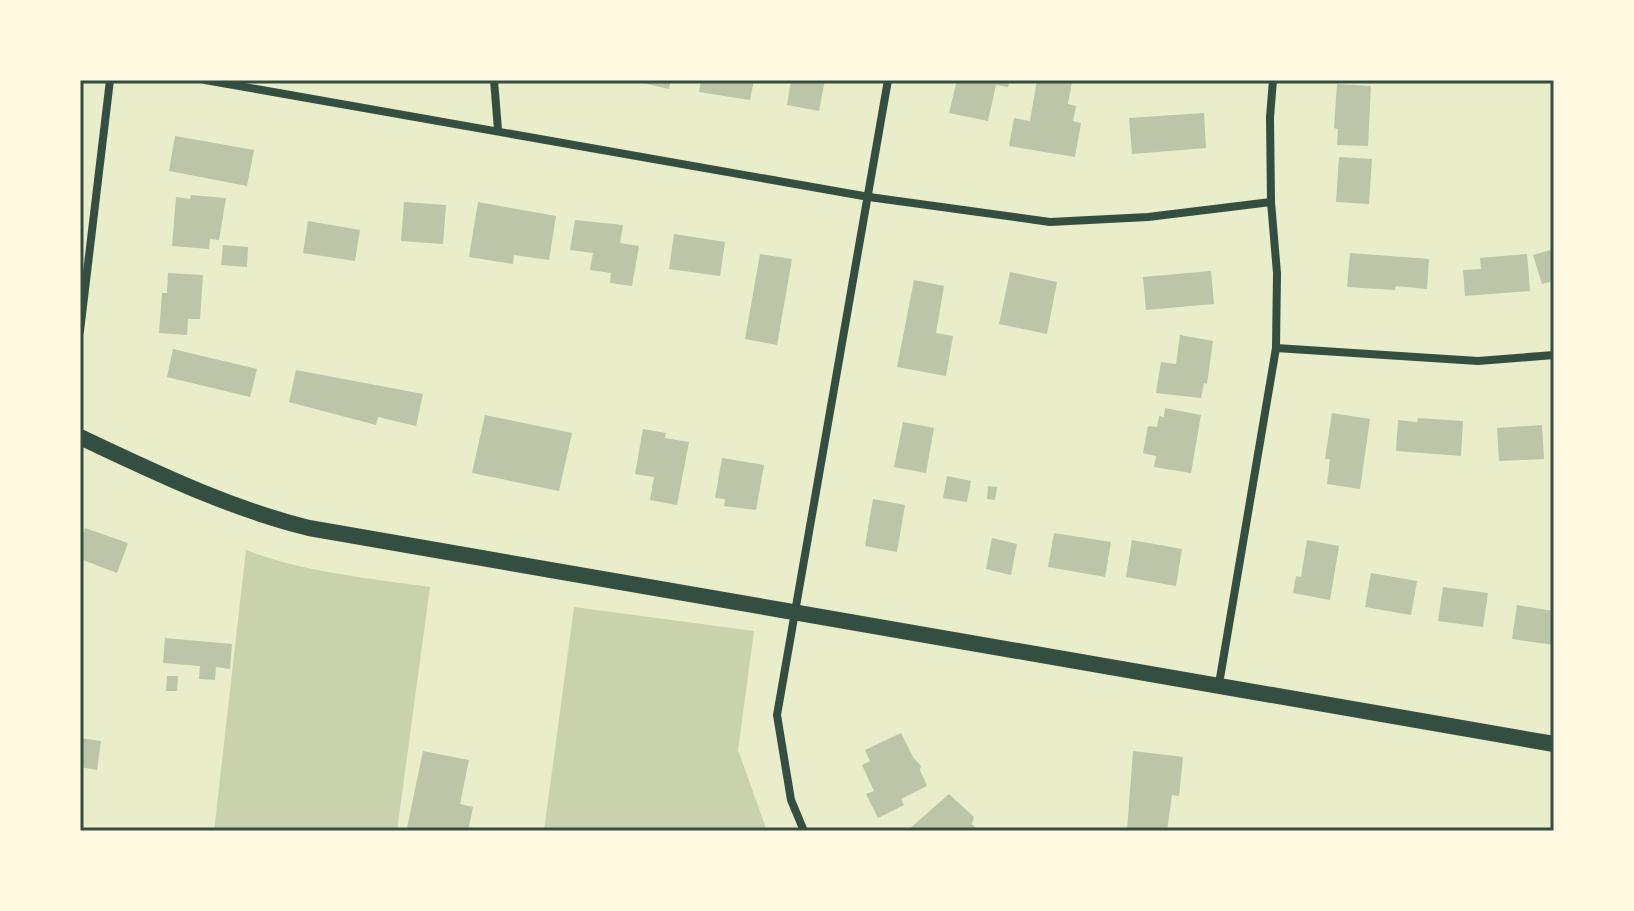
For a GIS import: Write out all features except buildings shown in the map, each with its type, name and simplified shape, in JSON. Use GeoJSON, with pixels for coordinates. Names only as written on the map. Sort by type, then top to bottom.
{"type":"FeatureCollection","features":[{"type":"Feature","properties":{"kind":"main road"},"geometry":{"type":"LineString","coordinates":[[80,437],[219,501],[309,528],[1554,744]]}},
{"type":"Feature","properties":{"kind":"street"},"geometry":{"type":"LineString","coordinates":[[80,331],[110,80]]}},
{"type":"Feature","properties":{"kind":"street"},"geometry":{"type":"LineString","coordinates":[[205,80],[869,197],[1050,222],[1148,217],[1271,202]]}},
{"type":"Feature","properties":{"kind":"street"},"geometry":{"type":"LineString","coordinates":[[494,80],[498,130]]}},
{"type":"Feature","properties":{"kind":"street"},"geometry":{"type":"LineString","coordinates":[[804,831],[791,800],[777,715],[888,80]]}},
{"type":"Feature","properties":{"kind":"street"},"geometry":{"type":"LineString","coordinates":[[1219,684],[1276,348],[1277,258],[1271,202],[1270,117],[1273,80]]}},
{"type":"Feature","properties":{"kind":"street"},"geometry":{"type":"LineString","coordinates":[[1276,348],[1478,361],[1554,355]]}},
{"type":"Feature","properties":{"kind":"green space"},"geometry":{"type":"Polygon","coordinates":[[[246,550],[313,569],[430,587],[397,831],[214,831],[246,550]]]}},
{"type":"Feature","properties":{"kind":"green space"},"geometry":{"type":"Polygon","coordinates":[[[574,607],[754,631],[738,750],[767,831],[544,831],[574,607]]]}}]}
